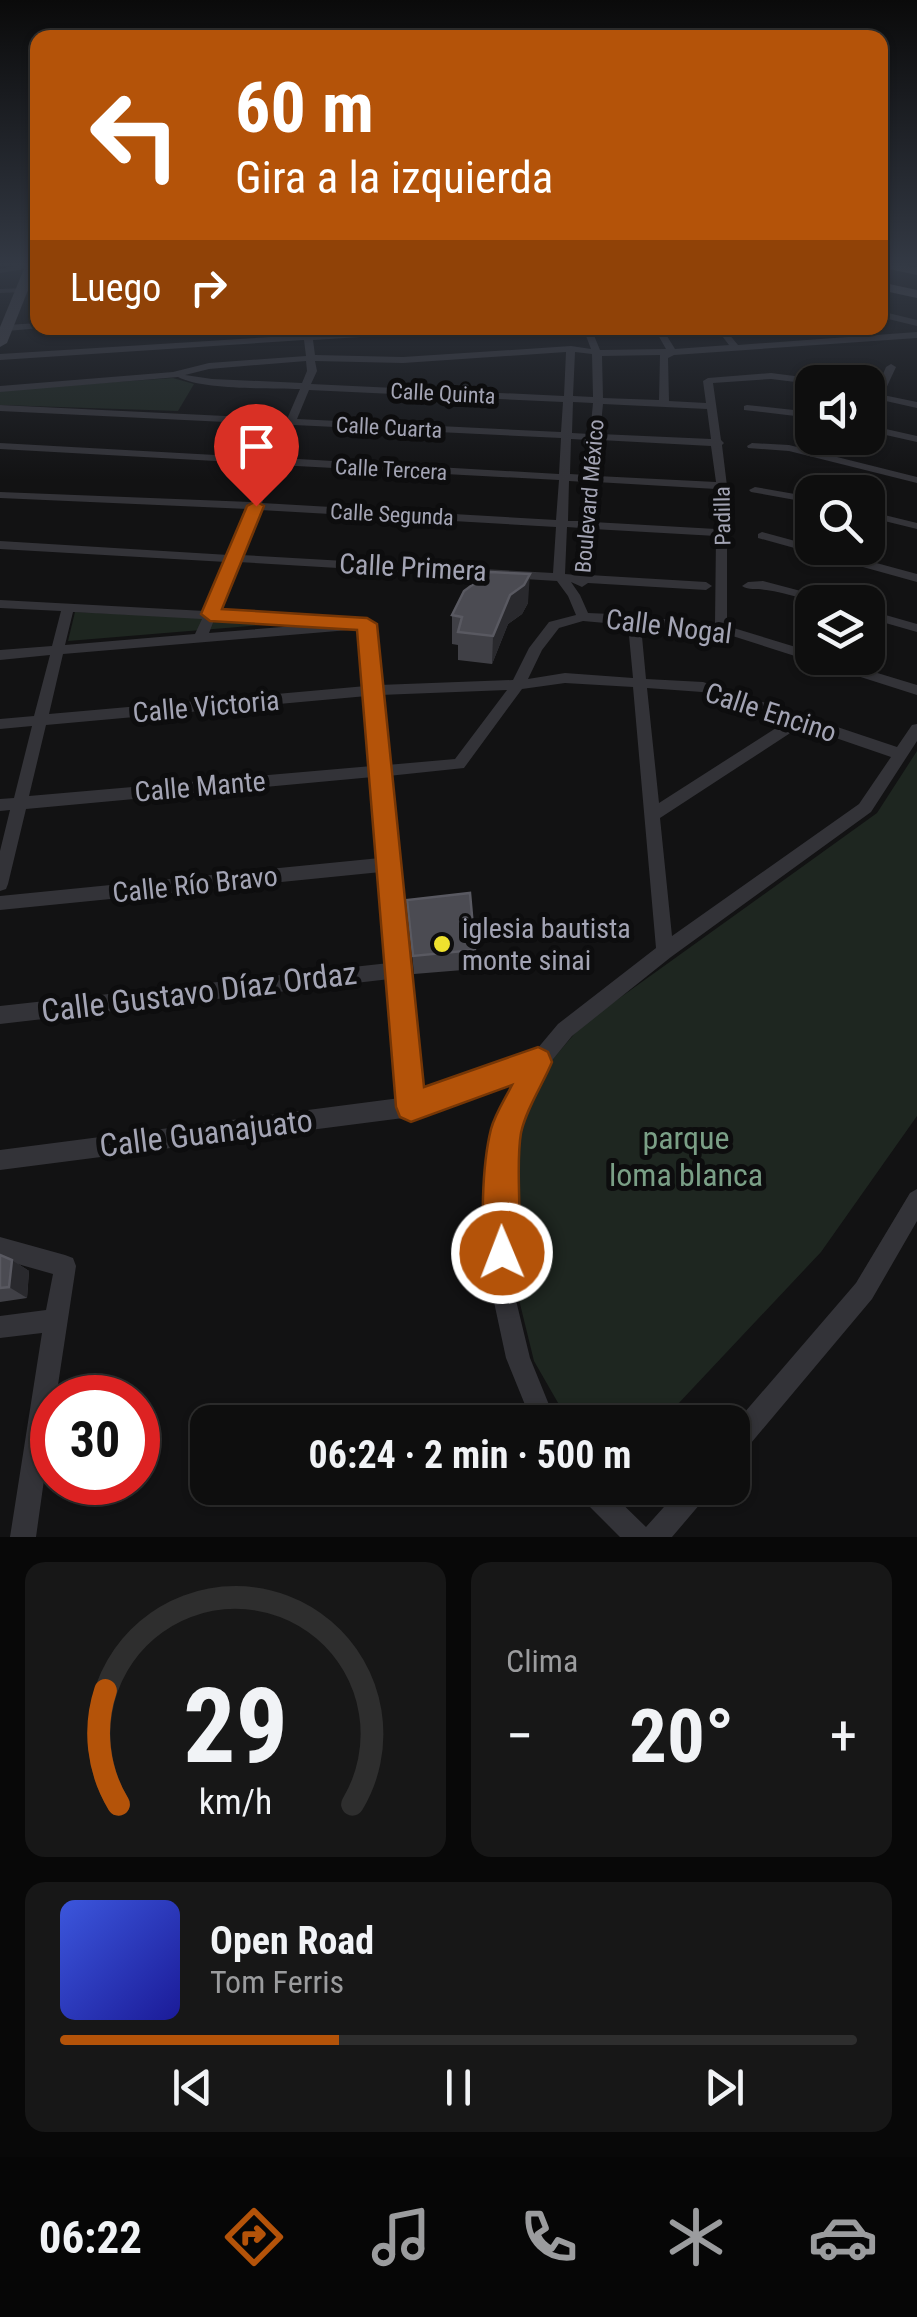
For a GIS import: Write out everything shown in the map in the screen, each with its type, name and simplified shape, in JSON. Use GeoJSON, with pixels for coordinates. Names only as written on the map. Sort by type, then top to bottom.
{"type":"FeatureCollection","features":[{"type":"Feature","properties":{"kind":"street"},"geometry":{"type":"LineString","coordinates":[[0,356],[259,336]]}},
{"type":"Feature","properties":{"kind":"street"},"geometry":{"type":"LineString","coordinates":[[200,638],[312,371],[307,336]]}},
{"type":"Feature","properties":{"kind":"street","name":"Boulevard México"},"geometry":{"type":"LineString","coordinates":[[571,350],[560,576],[574,594],[584,576],[592,437],[598,400],[598,352],[590,336]]}},
{"type":"Feature","properties":{"kind":"street"},"geometry":{"type":"LineString","coordinates":[[663,336],[672,352]]}},
{"type":"Feature","properties":{"kind":"street"},"geometry":{"type":"LineString","coordinates":[[726,336],[735,348]]}},
{"type":"Feature","properties":{"kind":"street"},"geometry":{"type":"LineString","coordinates":[[792,336],[798,343]]}},
{"type":"Feature","properties":{"kind":"street"},"geometry":{"type":"LineString","coordinates":[[0,389],[173,376],[209,366],[310,358],[402,360],[571,350],[672,352],[864,336]]}},
{"type":"Feature","properties":{"kind":"street"},"geometry":{"type":"LineString","coordinates":[[664,403],[663,357],[672,352]]}},
{"type":"Feature","properties":{"kind":"street"},"geometry":{"type":"LineString","coordinates":[[885,376],[891,367]]}},
{"type":"Feature","properties":{"kind":"street","name":"Calle Quinta"},"geometry":{"type":"LineString","coordinates":[[173,376],[212,382],[713,406]]}},
{"type":"Feature","properties":{"kind":"street"},"geometry":{"type":"LineString","coordinates":[[713,406],[708,381],[771,376],[795,379]]}},
{"type":"Feature","properties":{"kind":"street"},"geometry":{"type":"LineString","coordinates":[[885,398],[917,405]]}},
{"type":"Feature","properties":{"kind":"street","name":"Padilla"},"geometry":{"type":"LineString","coordinates":[[713,406],[722,486],[720,628]]}},
{"type":"Feature","properties":{"kind":"street","name":"Calle Cuarta"},"geometry":{"type":"LineString","coordinates":[[0,408],[719,442]]}},
{"type":"Feature","properties":{"kind":"street"},"geometry":{"type":"LineString","coordinates":[[747,408],[795,413]]}},
{"type":"Feature","properties":{"kind":"street"},"geometry":{"type":"LineString","coordinates":[[885,432],[917,439]]}},
{"type":"Feature","properties":{"kind":"street","name":"Calle Tercera"},"geometry":{"type":"LineString","coordinates":[[0,446],[722,486]]}},
{"type":"Feature","properties":{"kind":"street"},"geometry":{"type":"LineString","coordinates":[[752,446],[789,448],[917,480]]}},
{"type":"Feature","properties":{"kind":"street"},"geometry":{"type":"LineString","coordinates":[[756,490],[795,497]]}},
{"type":"Feature","properties":{"kind":"street","name":"Calle Segunda"},"geometry":{"type":"LineString","coordinates":[[0,495],[723,533]]}},
{"type":"Feature","properties":{"kind":"street"},"geometry":{"type":"LineString","coordinates":[[885,518],[917,526]]}},
{"type":"Feature","properties":{"kind":"street"},"geometry":{"type":"LineString","coordinates":[[762,536],[917,578]]}},
{"type":"Feature","properties":{"kind":"street","name":"Calle Primera"},"geometry":{"type":"LineString","coordinates":[[0,545],[706,586]]}},
{"type":"Feature","properties":{"kind":"street"},"geometry":{"type":"LineString","coordinates":[[748,586],[763,585],[795,594]]}},
{"type":"Feature","properties":{"kind":"street"},"geometry":{"type":"LineString","coordinates":[[574,594],[582,617]]}},
{"type":"Feature","properties":{"kind":"street"},"geometry":{"type":"LineString","coordinates":[[0,604],[367,624]]}},
{"type":"Feature","properties":{"kind":"street"},"geometry":{"type":"LineString","coordinates":[[0,884],[68,608]]}},
{"type":"Feature","properties":{"kind":"street","name":"Calle Nogal"},"geometry":{"type":"LineString","coordinates":[[582,617],[720,628],[795,651]]}},
{"type":"Feature","properties":{"kind":"street","name":"Calle Mante"},"geometry":{"type":"LineString","coordinates":[[0,805],[459,764],[518,685],[536,648],[554,625],[582,617]]}},
{"type":"Feature","properties":{"kind":"street"},"geometry":{"type":"LineString","coordinates":[[634,619],[665,951]]}},
{"type":"Feature","properties":{"kind":"street"},"geometry":{"type":"LineString","coordinates":[[885,619],[917,628]]}},
{"type":"Feature","properties":{"kind":"street"},"geometry":{"type":"LineString","coordinates":[[0,655],[367,624]]}},
{"type":"Feature","properties":{"kind":"street"},"geometry":{"type":"LineString","coordinates":[[367,624],[411,1107]]}},
{"type":"Feature","properties":{"kind":"street","name":"Calle Nogal"},"geometry":{"type":"LineString","coordinates":[[870,675],[917,690]]}},
{"type":"Feature","properties":{"kind":"street","name":"Calle Encino"},"geometry":{"type":"LineString","coordinates":[[518,685],[565,678],[702,688],[900,754]]}},
{"type":"Feature","properties":{"kind":"street","name":"Calle Victoria"},"geometry":{"type":"LineString","coordinates":[[0,724],[447,684],[518,685]]}},
{"type":"Feature","properties":{"kind":"street"},"geometry":{"type":"LineString","coordinates":[[652,815],[799,720]]}},
{"type":"Feature","properties":{"kind":"street"},"geometry":{"type":"LineString","coordinates":[[537,1405],[518,1358],[502,1288],[500,1184],[506,1129],[538,1062],[565,1030],[665,951],[866,808],[917,729]]}},
{"type":"Feature","properties":{"kind":"street","name":"Calle Río Bravo"},"geometry":{"type":"LineString","coordinates":[[0,903],[391,864]]}},
{"type":"Feature","properties":{"kind":"street","name":"Calle Gustavo Díaz Ordaz"},"geometry":{"type":"LineString","coordinates":[[0,1015],[399,970]]}},
{"type":"Feature","properties":{"kind":"street","name":"Calle Guanajuato"},"geometry":{"type":"LineString","coordinates":[[0,1160],[411,1107],[538,1062]]}},
{"type":"Feature","properties":{"kind":"street"},"geometry":{"type":"LineString","coordinates":[[750,1425],[864,1290],[915,1211]]}},
{"type":"Feature","properties":{"kind":"street"},"geometry":{"type":"LineString","coordinates":[[0,1248],[65,1266],[23,1537]]}},
{"type":"Feature","properties":{"kind":"street"},"geometry":{"type":"LineString","coordinates":[[0,1327],[56,1320]]}},
{"type":"Feature","properties":{"kind":"street"},"geometry":{"type":"LineString","coordinates":[[606,1505],[638,1537]]}},
{"type":"Feature","properties":{"kind":"street"},"geometry":{"type":"LineString","coordinates":[[655,1537],[682,1505]]}},
{"type":"Feature","properties":{"kind":"green space"},"geometry":{"type":"Polygon","coordinates":[[[173,378],[194,384],[178,411],[0,405],[0,390],[173,378]]]}},
{"type":"Feature","properties":{"kind":"green space"},"geometry":{"type":"Polygon","coordinates":[[[75,612],[297,622],[68,641],[75,612]]]}},
{"type":"Feature","properties":{"kind":"green space","name":"parque loma blanca"},"geometry":{"type":"Polygon","coordinates":[[[917,751],[917,1116],[821,1252],[677,1405],[559,1405],[534,1361],[512,1271],[510,1182],[523,1121],[545,1068],[582,1025],[877,813],[917,751]]]}},
{"type":"Feature","properties":{"kind":"building"},"geometry":{"type":"Polygon","coordinates":[[[490,572],[530,574],[524,585],[510,595],[493,636],[458,632],[462,617],[452,615],[464,591],[490,572]]]}},
{"type":"Feature","properties":{"kind":"building","name":"iglesia bautista monte sinai"},"geometry":{"type":"Polygon","coordinates":[[[470,893],[475,950],[413,956],[407,900],[470,893]]]}},
{"type":"Feature","properties":{"kind":"building"},"geometry":{"type":"Polygon","coordinates":[[[0,1255],[12,1260],[9,1287],[0,1288],[0,1255]]]}},
{"type":"Feature","properties":{"kind":"place","name":"iglesia bautista monte sinai"},"geometry":{"type":"Point","coordinates":[442,944]}},
{"type":"Feature","properties":{"kind":"route"},"geometry":{"type":"LineString","coordinates":[[256,506],[210,614],[367,624],[411,1107],[538,1062],[506,1129],[500,1184],[502,1253]]}}]}
